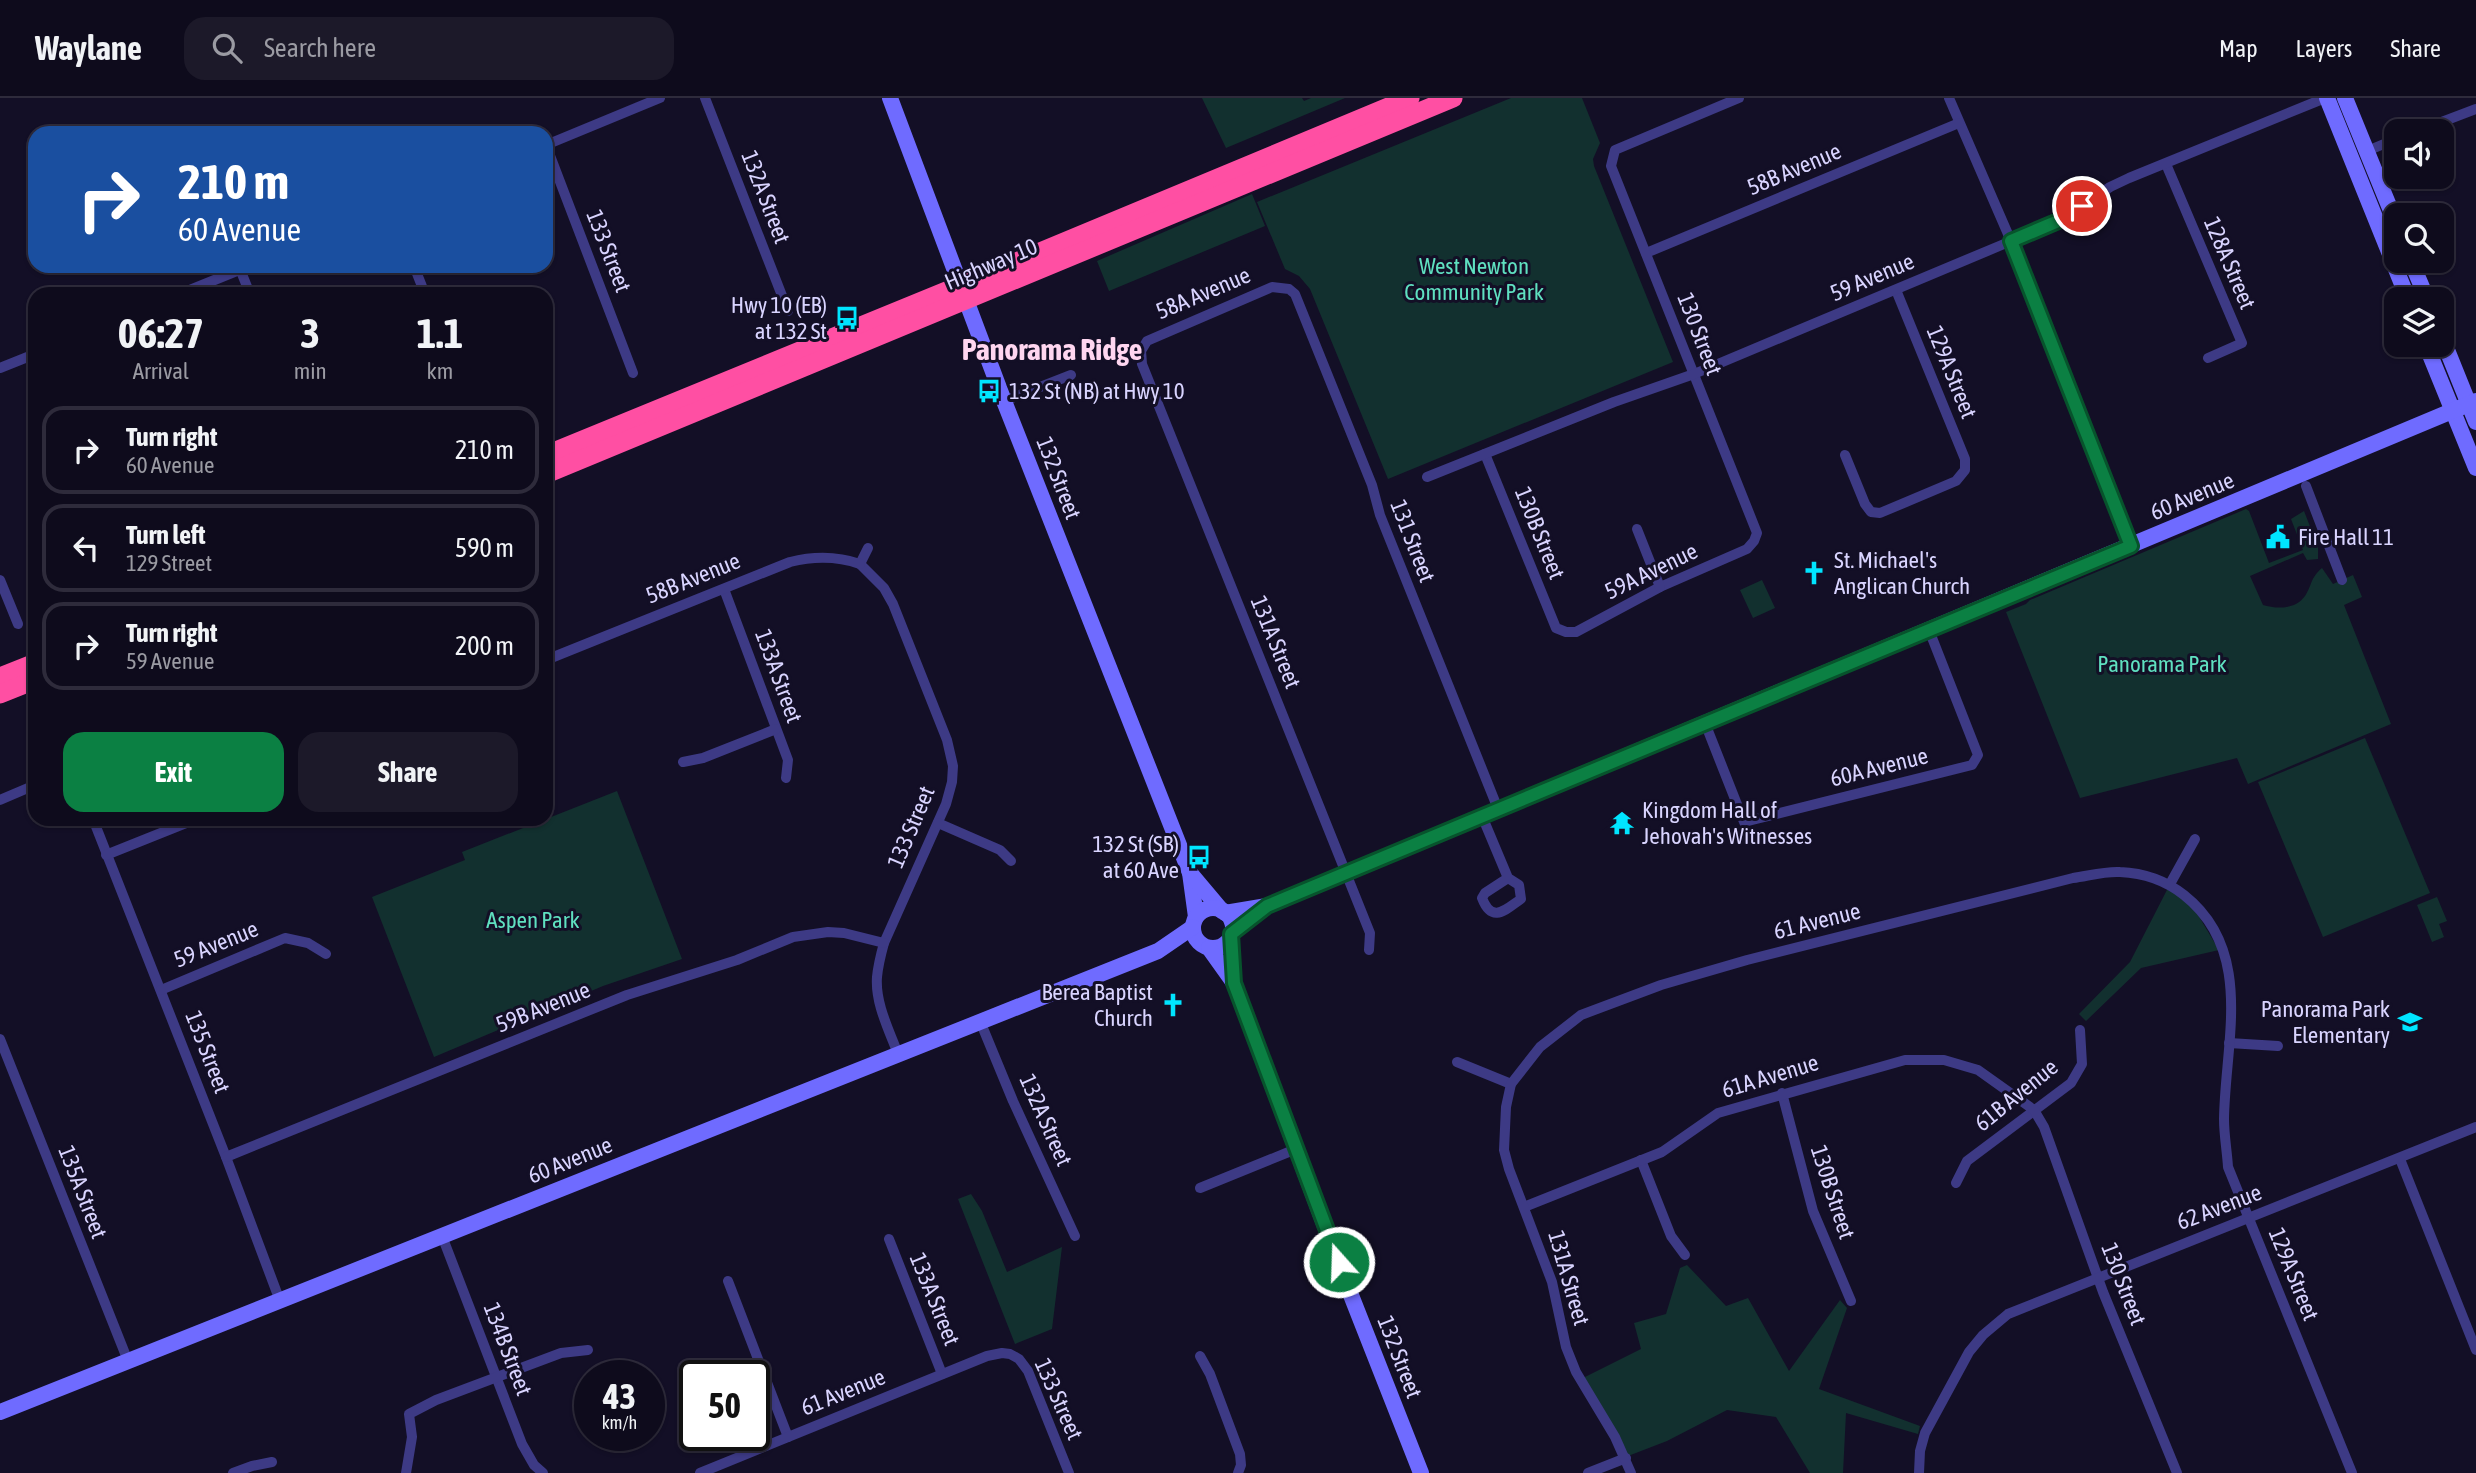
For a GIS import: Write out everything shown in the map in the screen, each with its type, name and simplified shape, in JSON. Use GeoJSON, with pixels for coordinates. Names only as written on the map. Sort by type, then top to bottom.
{"type":"FeatureCollection","features":[{"type":"Feature","properties":{"kind":"highway","name":"Highway 10"},"geometry":{"type":"LineString","coordinates":[[553,471],[1410,98]]}},
{"type":"Feature","properties":{"kind":"highway","name":"Highway 10"},"geometry":{"type":"LineString","coordinates":[[553,452],[964,293],[1453,98]]}},
{"type":"Feature","properties":{"kind":"highway"},"geometry":{"type":"LineString","coordinates":[[0,677],[28,666]]}},
{"type":"Feature","properties":{"kind":"highway"},"geometry":{"type":"LineString","coordinates":[[0,694],[28,683]]}},
{"type":"Feature","properties":{"kind":"street"},"geometry":{"type":"LineString","coordinates":[[553,142],[660,98]]}},
{"type":"Feature","properties":{"kind":"street","name":"132A Street"},"geometry":{"type":"LineString","coordinates":[[705,98],[788,311]]}},
{"type":"Feature","properties":{"kind":"street","name":"132 Street"},"geometry":{"type":"LineString","coordinates":[[890,98],[1004,401],[1190,873],[1194,922]]}},
{"type":"Feature","properties":{"kind":"street","name":"130 Street"},"geometry":{"type":"LineString","coordinates":[[1739,98],[1615,150],[1611,166],[1757,533]]}},
{"type":"Feature","properties":{"kind":"street"},"geometry":{"type":"LineString","coordinates":[[1949,98],[1986,178],[2131,546]]}},
{"type":"Feature","properties":{"kind":"street"},"geometry":{"type":"LineString","coordinates":[[2326,98],[2403,287]]}},
{"type":"Feature","properties":{"kind":"street","name":"59 Avenue"},"geometry":{"type":"LineString","coordinates":[[1427,477],[1614,402],[1694,374],[1896,290],[2063,219],[2110,187],[2326,98]]}},
{"type":"Feature","properties":{"kind":"street"},"geometry":{"type":"LineString","coordinates":[[2345,98],[2388,203]]}},
{"type":"Feature","properties":{"kind":"street"},"geometry":{"type":"LineString","coordinates":[[2449,119],[2476,109]]}},
{"type":"Feature","properties":{"kind":"street","name":"58B Avenue"},"geometry":{"type":"LineString","coordinates":[[1646,253],[1959,123]]}},
{"type":"Feature","properties":{"kind":"street"},"geometry":{"type":"LineString","coordinates":[[2367,151],[2384,144]]}},
{"type":"Feature","properties":{"kind":"street","name":"133 Street"},"geometry":{"type":"LineString","coordinates":[[553,163],[633,373]]}},
{"type":"Feature","properties":{"kind":"street","name":"128A Street"},"geometry":{"type":"LineString","coordinates":[[2166,164],[2242,343],[2208,358]]}},
{"type":"Feature","properties":{"kind":"street"},"geometry":{"type":"LineString","coordinates":[[197,287],[232,273]]}},
{"type":"Feature","properties":{"kind":"street","name":"58A Avenue"},"geometry":{"type":"LineString","coordinates":[[1140,351],[1153,337],[1212,311],[1272,287],[1289,289]]}},
{"type":"Feature","properties":{"kind":"street","name":"131 Street"},"geometry":{"type":"LineString","coordinates":[[1289,289],[1299,303],[1372,485],[1380,515],[1498,809]]}},
{"type":"Feature","properties":{"kind":"street","name":"129A Street"},"geometry":{"type":"LineString","coordinates":[[1845,456],[1871,512],[1880,513],[1956,481],[1965,471],[1965,459],[1896,290]]}},
{"type":"Feature","properties":{"kind":"street","name":"131A Street"},"geometry":{"type":"LineString","coordinates":[[1140,351],[1140,359],[1370,933],[1369,950]]}},
{"type":"Feature","properties":{"kind":"street"},"geometry":{"type":"LineString","coordinates":[[0,368],[28,357]]}},
{"type":"Feature","properties":{"kind":"street"},"geometry":{"type":"LineString","coordinates":[[2431,357],[2476,468]]}},
{"type":"Feature","properties":{"kind":"street"},"geometry":{"type":"LineString","coordinates":[[2451,357],[2472,402],[2476,422]]}},
{"type":"Feature","properties":{"kind":"street"},"geometry":{"type":"LineString","coordinates":[[1004,401],[1070,375]]}},
{"type":"Feature","properties":{"kind":"street","name":"60 Avenue"},"geometry":{"type":"LineString","coordinates":[[1224,912],[1267,906],[2472,402]]}},
{"type":"Feature","properties":{"kind":"street","name":"130B Street"},"geometry":{"type":"LineString","coordinates":[[1485,454],[1556,628]]}},
{"type":"Feature","properties":{"kind":"street"},"geometry":{"type":"LineString","coordinates":[[2306,486],[2342,580]]}},
{"type":"Feature","properties":{"kind":"street"},"geometry":{"type":"LineString","coordinates":[[1637,529],[1660,587]]}},
{"type":"Feature","properties":{"kind":"street","name":"59A Avenue"},"geometry":{"type":"LineString","coordinates":[[1556,628],[1576,632],[1660,587],[1747,549],[1757,533]]}},
{"type":"Feature","properties":{"kind":"street"},"geometry":{"type":"LineString","coordinates":[[860,564],[868,548]]}},
{"type":"Feature","properties":{"kind":"street","name":"58B Avenue"},"geometry":{"type":"LineString","coordinates":[[553,657],[799,560],[828,557],[860,564]]}},
{"type":"Feature","properties":{"kind":"street","name":"133 Street"},"geometry":{"type":"LineString","coordinates":[[860,564],[884,588],[893,604],[947,740],[953,766],[946,804],[884,943],[877,976],[882,1010],[898,1054]]}},
{"type":"Feature","properties":{"kind":"street"},"geometry":{"type":"LineString","coordinates":[[0,580],[18,624]]}},
{"type":"Feature","properties":{"kind":"street","name":"133A Street"},"geometry":{"type":"LineString","coordinates":[[724,589],[788,760],[786,778]]}},
{"type":"Feature","properties":{"kind":"street","name":"60A Avenue"},"geometry":{"type":"LineString","coordinates":[[1704,723],[1744,822],[1972,765],[1978,755],[1929,630]]}},
{"type":"Feature","properties":{"kind":"street"},"geometry":{"type":"LineString","coordinates":[[683,762],[703,758],[776,729]]}},
{"type":"Feature","properties":{"kind":"street"},"geometry":{"type":"LineString","coordinates":[[0,800],[28,788]]}},
{"type":"Feature","properties":{"kind":"street"},"geometry":{"type":"LineString","coordinates":[[1482,816],[1508,878]]}},
{"type":"Feature","properties":{"kind":"street"},"geometry":{"type":"LineString","coordinates":[[938,822],[1000,850],[1011,861]]}},
{"type":"Feature","properties":{"kind":"street","name":"135 Street"},"geometry":{"type":"LineString","coordinates":[[96,826],[280,1301]]}},
{"type":"Feature","properties":{"kind":"street"},"geometry":{"type":"LineString","coordinates":[[106,855],[179,826]]}},
{"type":"Feature","properties":{"kind":"street"},"geometry":{"type":"LineString","coordinates":[[2170,884],[2195,839]]}},
{"type":"Feature","properties":{"kind":"street","name":"61 Avenue"},"geometry":{"type":"LineString","coordinates":[[1511,1084],[1541,1048],[1581,1015],[1661,985],[1747,960],[2073,878],[2119,871],[2148,876],[2170,884]]}},
{"type":"Feature","properties":{"kind":"street","name":"132 Street"},"geometry":{"type":"LineString","coordinates":[[1190,873],[1224,912]]}},
{"type":"Feature","properties":{"kind":"street","name":"129A Street"},"geometry":{"type":"LineString","coordinates":[[2170,884],[2194,903],[2210,921],[2228,965],[2231,990],[2224,1121],[2228,1167],[2352,1473]]}},
{"type":"Feature","properties":{"kind":"street","name":"60 Avenue"},"geometry":{"type":"LineString","coordinates":[[1231,935],[1267,906]]}},
{"type":"Feature","properties":{"kind":"street"},"geometry":{"type":"LineString","coordinates":[[1205,910],[1224,912],[1232,922],[1231,935],[1222,946],[1207,947],[1195,938],[1194,922],[1205,910]]}},
{"type":"Feature","properties":{"kind":"street","name":"60 Avenue"},"geometry":{"type":"LineString","coordinates":[[1158,951],[1194,922]]}},
{"type":"Feature","properties":{"kind":"street","name":"59B Avenue"},"geometry":{"type":"LineString","coordinates":[[226,1157],[627,995],[737,960],[793,937],[828,932],[844,933],[884,943]]}},
{"type":"Feature","properties":{"kind":"street","name":"132 Street"},"geometry":{"type":"LineString","coordinates":[[1231,935],[1234,983]]}},
{"type":"Feature","properties":{"kind":"street","name":"59 Avenue"},"geometry":{"type":"LineString","coordinates":[[161,990],[285,939],[308,943],[326,954]]}},
{"type":"Feature","properties":{"kind":"street","name":"132 Street"},"geometry":{"type":"LineString","coordinates":[[1207,947],[1234,983],[1421,1473]]}},
{"type":"Feature","properties":{"kind":"street","name":"60 Avenue"},"geometry":{"type":"LineString","coordinates":[[0,1412],[1158,951],[1207,947]]}},
{"type":"Feature","properties":{"kind":"street","name":"132A Street"},"geometry":{"type":"LineString","coordinates":[[980,1021],[1013,1101],[1075,1236]]}},
{"type":"Feature","properties":{"kind":"street","name":"61B Avenue"},"geometry":{"type":"LineString","coordinates":[[1956,1183],[1967,1161],[2071,1083],[2081,1064],[2080,1030]]}},
{"type":"Feature","properties":{"kind":"street","name":"135A Street"},"geometry":{"type":"LineString","coordinates":[[0,1039],[128,1361]]}},
{"type":"Feature","properties":{"kind":"street"},"geometry":{"type":"LineString","coordinates":[[2229,1043],[2278,1046]]}},
{"type":"Feature","properties":{"kind":"street","name":"61A Avenue"},"geometry":{"type":"LineString","coordinates":[[1524,1207],[1662,1152],[1718,1113],[1905,1059],[1944,1060],[1978,1070],[2034,1110]]}},
{"type":"Feature","properties":{"kind":"street"},"geometry":{"type":"LineString","coordinates":[[1457,1062],[1511,1084]]}},
{"type":"Feature","properties":{"kind":"street","name":"131A Street"},"geometry":{"type":"LineString","coordinates":[[1511,1084],[1506,1107],[1504,1150],[1552,1282],[1566,1347],[1576,1373],[1626,1458],[1631,1473]]}},
{"type":"Feature","properties":{"kind":"street","name":"130B Street"},"geometry":{"type":"LineString","coordinates":[[1782,1093],[1813,1211],[1851,1301]]}},
{"type":"Feature","properties":{"kind":"street","name":"130 Street"},"geometry":{"type":"LineString","coordinates":[[2034,1110],[2044,1127],[2098,1277],[2177,1473]]}},
{"type":"Feature","properties":{"kind":"street","name":"62 Avenue"},"geometry":{"type":"LineString","coordinates":[[1919,1473],[1920,1451],[1925,1433],[1969,1352],[1983,1335],[2008,1314],[2476,1128]]}},
{"type":"Feature","properties":{"kind":"street"},"geometry":{"type":"LineString","coordinates":[[1200,1188],[1296,1149]]}},
{"type":"Feature","properties":{"kind":"street"},"geometry":{"type":"LineString","coordinates":[[2399,1159],[2476,1350]]}},
{"type":"Feature","properties":{"kind":"street"},"geometry":{"type":"LineString","coordinates":[[1642,1160],[1671,1236],[1685,1255]]}},
{"type":"Feature","properties":{"kind":"street","name":"134B Street"},"geometry":{"type":"LineString","coordinates":[[442,1236],[523,1444],[534,1465],[542,1473]]}},
{"type":"Feature","properties":{"kind":"street","name":"133A Street"},"geometry":{"type":"LineString","coordinates":[[889,1240],[942,1374]]}},
{"type":"Feature","properties":{"kind":"street"},"geometry":{"type":"LineString","coordinates":[[728,1281],[788,1437]]}},
{"type":"Feature","properties":{"kind":"street"},"geometry":{"type":"LineString","coordinates":[[406,1473],[412,1437],[409,1414],[436,1399],[495,1376],[561,1353],[588,1350]]}},
{"type":"Feature","properties":{"kind":"street","name":"133 Street"},"geometry":{"type":"LineString","coordinates":[[1002,1353],[1019,1359],[1028,1371],[1069,1473]]}},
{"type":"Feature","properties":{"kind":"street","name":"61 Avenue"},"geometry":{"type":"LineString","coordinates":[[700,1473],[942,1374],[1002,1353]]}},
{"type":"Feature","properties":{"kind":"street"},"geometry":{"type":"LineString","coordinates":[[1200,1356],[1210,1374],[1240,1454],[1239,1471]]}},
{"type":"Feature","properties":{"kind":"street"},"geometry":{"type":"LineString","coordinates":[[1588,1473],[1626,1458]]}},
{"type":"Feature","properties":{"kind":"street"},"geometry":{"type":"LineString","coordinates":[[233,1473],[272,1462]]}},
{"type":"Feature","properties":{"kind":"green space"},"geometry":{"type":"Polygon","coordinates":[[[1202,98],[1302,98],[1304,101],[1311,98],[1345,98],[1226,148],[1202,98]]]}},
{"type":"Feature","properties":{"kind":"green space","name":"West Newton Community Park"},"geometry":{"type":"Polygon","coordinates":[[[1511,98],[1582,98],[1600,143],[1593,159],[1594,166],[1673,362],[1388,479],[1310,289],[1299,276],[1285,269],[1257,202],[1511,98]]]}},
{"type":"Feature","properties":{"kind":"green space"},"geometry":{"type":"Polygon","coordinates":[[[1252,194],[1265,226],[1109,291],[1097,261],[1252,194]]]}},
{"type":"Feature","properties":{"kind":"green space","name":"Panorama Park"},"geometry":{"type":"Polygon","coordinates":[[[2246,509],[2269,563],[2303,550],[2291,519],[2304,511],[2318,547],[2318,559],[2307,560],[2303,553],[2250,576],[2263,605],[2279,608],[2301,601],[2315,575],[2322,568],[2333,584],[2353,575],[2362,597],[2344,605],[2391,724],[2248,784],[2237,758],[2080,798],[2006,612],[2246,509]]]}},
{"type":"Feature","properties":{"kind":"green space"},"geometry":{"type":"Polygon","coordinates":[[[1762,580],[1775,608],[1753,618],[1740,590],[1762,580]]]}},
{"type":"Feature","properties":{"kind":"green space"},"geometry":{"type":"Polygon","coordinates":[[[2365,738],[2430,893],[2323,937],[2258,782],[2365,738]]]}},
{"type":"Feature","properties":{"kind":"green space","name":"Aspen Park"},"geometry":{"type":"Polygon","coordinates":[[[617,791],[682,959],[603,986],[434,1057],[372,897],[465,860],[462,852],[528,826],[553,826],[553,816],[617,791]]]}},
{"type":"Feature","properties":{"kind":"green space"},"geometry":{"type":"Polygon","coordinates":[[[2168,888],[2192,905],[2219,950],[2141,968],[2086,1021],[2079,1014],[2130,962],[2168,888]]]}},
{"type":"Feature","properties":{"kind":"green space"},"geometry":{"type":"Polygon","coordinates":[[[2437,897],[2447,921],[2439,924],[2444,937],[2432,942],[2417,905],[2437,897]]]}},
{"type":"Feature","properties":{"kind":"green space"},"geometry":{"type":"Polygon","coordinates":[[[971,1194],[982,1211],[1007,1272],[1062,1247],[1052,1329],[1015,1344],[958,1199],[971,1194]]]}},
{"type":"Feature","properties":{"kind":"green space"},"geometry":{"type":"Polygon","coordinates":[[[1687,1265],[1726,1306],[1748,1298],[1789,1371],[1840,1300],[1847,1308],[1819,1389],[1920,1426],[1918,1434],[1846,1413],[1843,1473],[1810,1473],[1776,1417],[1727,1410],[1667,1441],[1628,1456],[1583,1378],[1641,1349],[1634,1323],[1666,1314],[1680,1268],[1687,1265]]]}},
{"type":"Feature","properties":{"kind":"place","name":"Hwy 10 (EB) at 132 St"},"geometry":{"type":"Point","coordinates":[847,318]}},
{"type":"Feature","properties":{"kind":"place","name":"132 St (NB) at Hwy 10"},"geometry":{"type":"Point","coordinates":[989,391]}},
{"type":"Feature","properties":{"kind":"place","name":"Fire Hall 11"},"geometry":{"type":"Point","coordinates":[2278,537]}},
{"type":"Feature","properties":{"kind":"place","name":"St. Michael's Anglican Church"},"geometry":{"type":"Point","coordinates":[1814,573]}},
{"type":"Feature","properties":{"kind":"place","name":"Kingdom Hall of Jehovah's Witnesses"},"geometry":{"type":"Point","coordinates":[1622,823]}},
{"type":"Feature","properties":{"kind":"place","name":"132 St (SB) at 60 Ave"},"geometry":{"type":"Point","coordinates":[1199,857]}},
{"type":"Feature","properties":{"kind":"place","name":"Berea Baptist Church"},"geometry":{"type":"Point","coordinates":[1173,1005]}},
{"type":"Feature","properties":{"kind":"place","name":"Panorama Park Elementary"},"geometry":{"type":"Point","coordinates":[2410,1022]}},
{"type":"Feature","properties":{"kind":"district","name":"Panorama Ridge"},"geometry":{"type":"Point","coordinates":[1052,350]}},
{"type":"Feature","properties":{"kind":"route"},"geometry":{"type":"LineString","coordinates":[[1339,1262],[1234,983],[1231,934],[1267,906],[2131,546],[2011,241],[2063,219],[2082,206]]}}]}
